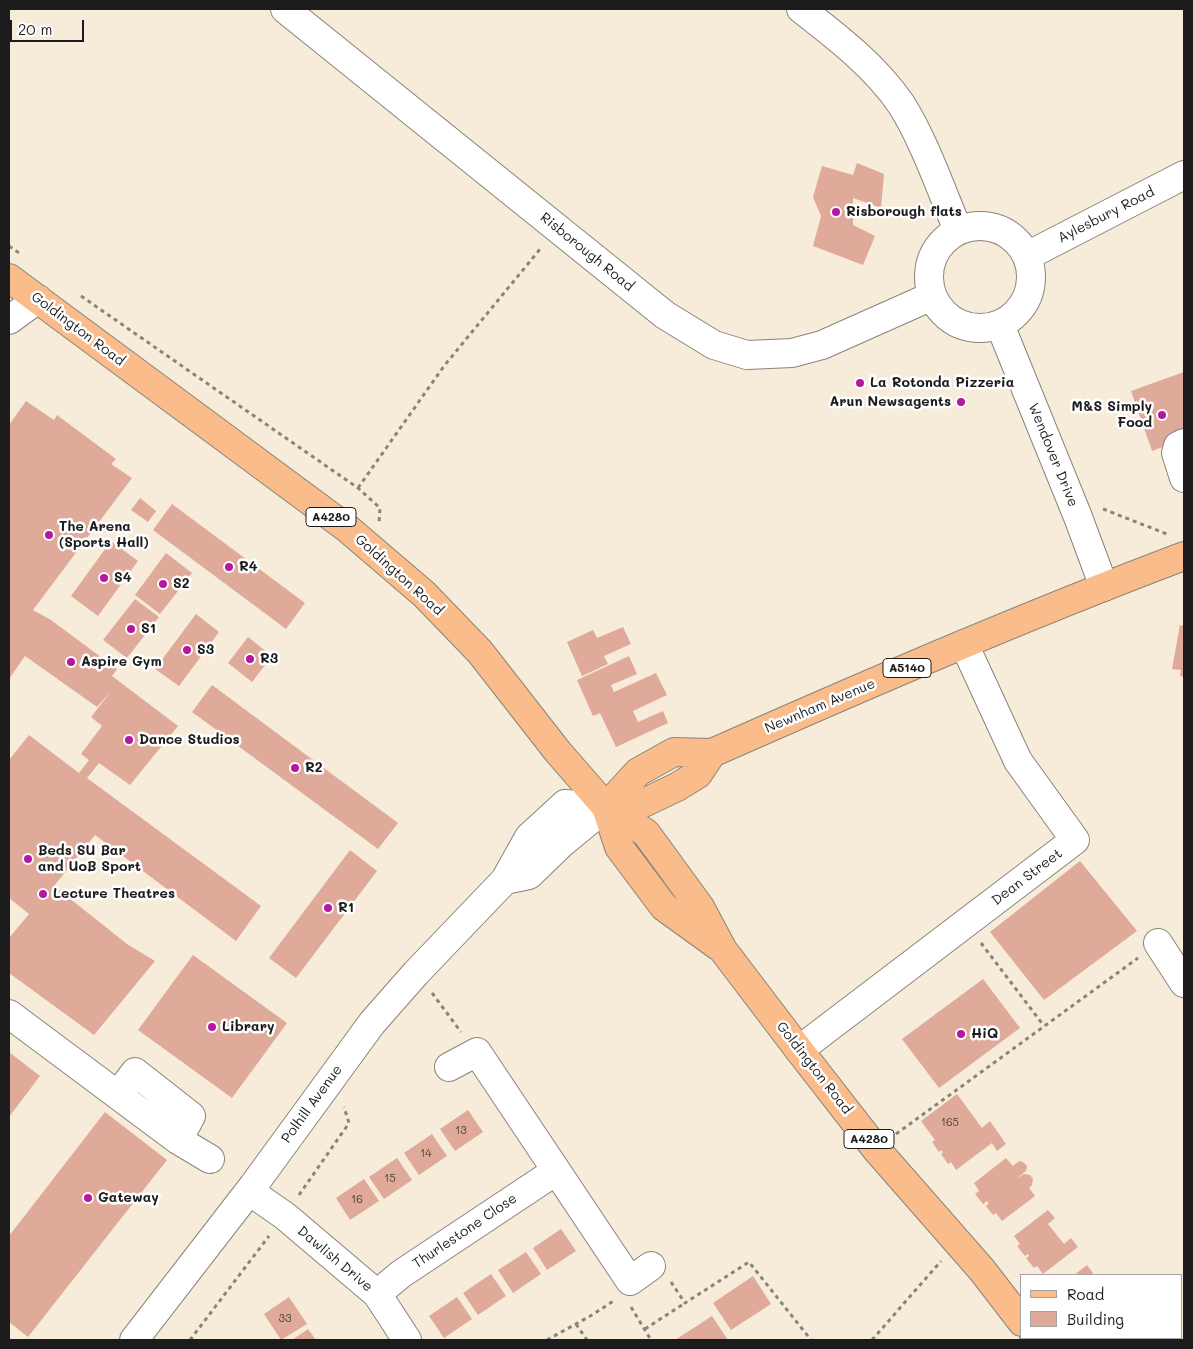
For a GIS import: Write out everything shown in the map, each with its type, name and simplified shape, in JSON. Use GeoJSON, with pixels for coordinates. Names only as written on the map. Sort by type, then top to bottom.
{"type":"FeatureCollection","features":[{"type":"Feature","properties":{"kind":"main road","name":"Goldington Road"},"geometry":{"type":"LineString","coordinates":[[17,268],[38,299],[348,530],[424,594],[480,652],[558,752],[606,807],[646,833],[700,907],[724,950],[799,1050],[876,1149],[982,1270],[1020,1319]]}},
{"type":"Feature","properties":{"kind":"main road","name":"Newnham Avenue"},"geometry":{"type":"LineString","coordinates":[[606,807],[635,807],[677,787],[698,774],[712,753],[964,644],[1104,586],[1177,546]]}},
{"type":"Feature","properties":{"kind":"street","name":"Risborough Road"},"geometry":{"type":"LineString","coordinates":[[285,9],[665,315],[714,345],[747,355],[792,353],[822,345],[932,296]]}},
{"type":"Feature","properties":{"kind":"street"},"geometry":{"type":"LineString","coordinates":[[801,9],[833,34],[876,74],[901,104],[923,147],[958,230]]}},
{"type":"Feature","properties":{"kind":"street","name":"Aylesbury Road"},"geometry":{"type":"LineString","coordinates":[[1027,256],[1184,175]]}},
{"type":"Feature","properties":{"kind":"street"},"geometry":{"type":"LineString","coordinates":[[987,226],[1010,235],[1027,256],[1032,283],[1019,311],[1000,325],[968,328],[947,317],[932,296],[929,268],[940,243],[958,230],[987,226]]}},
{"type":"Feature","properties":{"kind":"street"},"geometry":{"type":"LineString","coordinates":[[9,320],[38,299]]}},
{"type":"Feature","properties":{"kind":"street","name":"Wendover Drive"},"geometry":{"type":"LineString","coordinates":[[1000,325],[1104,586]]}},
{"type":"Feature","properties":{"kind":"street"},"geometry":{"type":"LineString","coordinates":[[1184,443],[1178,446],[1176,453],[1184,478]]}},
{"type":"Feature","properties":{"kind":"street","name":"Dean Street"},"geometry":{"type":"LineString","coordinates":[[799,1050],[1075,840],[1018,761],[964,644]]}},
{"type":"Feature","properties":{"kind":"street","name":"Polhill Avenue"},"geometry":{"type":"LineString","coordinates":[[134,1340],[249,1191],[372,1023],[416,973],[504,880],[529,837],[565,804],[606,807]]}},
{"type":"Feature","properties":{"kind":"street"},"geometry":{"type":"LineString","coordinates":[[1158,943],[1184,983]]}},
{"type":"Feature","properties":{"kind":"street"},"geometry":{"type":"LineString","coordinates":[[9,1014],[178,1140],[210,1159]]}},
{"type":"Feature","properties":{"kind":"street"},"geometry":{"type":"LineString","coordinates":[[449,1067],[477,1052],[556,1171],[634,1281]]}},
{"type":"Feature","properties":{"kind":"street","name":"Thurlestone Close"},"geometry":{"type":"LineString","coordinates":[[377,1294],[401,1274],[556,1171]]}},
{"type":"Feature","properties":{"kind":"street","name":"Dawlish Drive"},"geometry":{"type":"LineString","coordinates":[[249,1191],[285,1216],[377,1294],[407,1340]]}},
{"type":"Feature","properties":{"kind":"path"},"geometry":{"type":"LineString","coordinates":[[73,291],[358,488],[444,366],[557,227]]}},
{"type":"Feature","properties":{"kind":"path"},"geometry":{"type":"LineString","coordinates":[[9,246],[17,268]]}},
{"type":"Feature","properties":{"kind":"path"},"geometry":{"type":"LineString","coordinates":[[1100,508],[1177,546]]}},
{"type":"Feature","properties":{"kind":"path"},"geometry":{"type":"LineString","coordinates":[[966,923],[1044,1026]]}},
{"type":"Feature","properties":{"kind":"path"},"geometry":{"type":"LineString","coordinates":[[876,1149],[1158,943]]}},
{"type":"Feature","properties":{"kind":"path"},"geometry":{"type":"LineString","coordinates":[[416,973],[477,1052]]}},
{"type":"Feature","properties":{"kind":"path"},"geometry":{"type":"LineString","coordinates":[[872,1340],[957,1241]]}},
{"type":"Feature","properties":{"kind":"path"},"geometry":{"type":"LineString","coordinates":[[645,1329],[749,1262],[811,1340]]}},
{"type":"Feature","properties":{"kind":"path"},"geometry":{"type":"LineString","coordinates":[[634,1281],[645,1329],[651,1340]]}},
{"type":"Feature","properties":{"kind":"path"},"geometry":{"type":"LineString","coordinates":[[546,1340],[592,1315],[634,1281],[671,1281],[684,1303]]}},
{"type":"Feature","properties":{"kind":"path"},"geometry":{"type":"LineString","coordinates":[[576,1324],[587,1340]]}},
{"type":"Feature","properties":{"kind":"building","name":"Risborough flats"},"geometry":{"type":"Polygon","coordinates":[[[857,163],[884,174],[881,208],[853,198],[853,225],[875,236],[863,265],[813,246],[821,216],[813,197],[822,166],[853,175],[857,163]]]}},
{"type":"Feature","properties":{"kind":"building","name":"M&S Simply Food"},"geometry":{"type":"Polygon","coordinates":[[[1184,372],[1184,439],[1152,451],[1131,391],[1184,372]]]}},
{"type":"Feature","properties":{"kind":"building"},"geometry":{"type":"Polygon","coordinates":[[[26,401],[54,420],[57,415],[116,459],[111,464],[132,478],[33,610],[51,620],[117,669],[112,676],[178,726],[130,785],[99,763],[87,778],[261,906],[236,941],[95,835],[54,886],[127,944],[155,961],[94,1035],[9,973],[9,938],[29,914],[9,898],[9,760],[29,735],[79,773],[89,760],[81,754],[102,726],[91,717],[112,690],[97,707],[25,656],[9,679],[9,425],[26,401]]]}},
{"type":"Feature","properties":{"kind":"building"},"geometry":{"type":"Polygon","coordinates":[[[140,498],[156,511],[148,522],[131,510],[140,498]]]}},
{"type":"Feature","properties":{"kind":"building","name":"R4"},"geometry":{"type":"Polygon","coordinates":[[[172,504],[305,603],[286,629],[153,530],[172,504]]]}},
{"type":"Feature","properties":{"kind":"building","name":"S4"},"geometry":{"type":"Polygon","coordinates":[[[111,541],[138,561],[98,616],[71,596],[111,541]]]}},
{"type":"Feature","properties":{"kind":"building","name":"S2"},"geometry":{"type":"Polygon","coordinates":[[[166,553],[192,573],[160,614],[135,595],[166,553]]]}},
{"type":"Feature","properties":{"kind":"building","name":"S1"},"geometry":{"type":"Polygon","coordinates":[[[135,599],[159,617],[127,658],[103,640],[135,599]]]}},
{"type":"Feature","properties":{"kind":"building","name":"S3"},"geometry":{"type":"Polygon","coordinates":[[[196,614],[219,632],[179,686],[155,669],[196,614]]]}},
{"type":"Feature","properties":{"kind":"building"},"geometry":{"type":"Polygon","coordinates":[[[1180,625],[1184,626],[1184,677],[1180,676],[1181,670],[1172,669],[1180,625]]]}},
{"type":"Feature","properties":{"kind":"building"},"geometry":{"type":"Polygon","coordinates":[[[623,627],[631,644],[604,656],[608,664],[582,676],[567,642],[593,630],[597,638],[623,627]]]}},
{"type":"Feature","properties":{"kind":"building","name":"R3"},"geometry":{"type":"Polygon","coordinates":[[[248,637],[272,656],[252,682],[228,663],[248,637]]]}},
{"type":"Feature","properties":{"kind":"building"},"geometry":{"type":"Polygon","coordinates":[[[629,656],[637,674],[611,685],[614,692],[656,673],[667,695],[633,711],[638,722],[663,711],[668,723],[616,747],[600,713],[593,716],[577,680],[629,656]]]}},
{"type":"Feature","properties":{"kind":"building","name":"R2"},"geometry":{"type":"Polygon","coordinates":[[[212,685],[398,823],[378,849],[192,712],[212,685]]]}},
{"type":"Feature","properties":{"kind":"building","name":"R1"},"geometry":{"type":"Polygon","coordinates":[[[350,850],[377,871],[296,978],[269,958],[350,850]]]}},
{"type":"Feature","properties":{"kind":"building"},"geometry":{"type":"Polygon","coordinates":[[[1080,861],[1137,931],[1044,1000],[990,932],[1080,861]]]}},
{"type":"Feature","properties":{"kind":"building","name":"Library"},"geometry":{"type":"Polygon","coordinates":[[[193,955],[287,1023],[232,1098],[138,1030],[193,955]]]}},
{"type":"Feature","properties":{"kind":"building","name":"HiQ"},"geometry":{"type":"Polygon","coordinates":[[[983,979],[1020,1028],[939,1088],[902,1039],[983,979]]]}},
{"type":"Feature","properties":{"kind":"building"},"geometry":{"type":"Polygon","coordinates":[[[9,1052],[40,1076],[9,1117],[9,1052]]]}},
{"type":"Feature","properties":{"kind":"building"},"geometry":{"type":"Polygon","coordinates":[[[957,1094],[982,1128],[990,1121],[1006,1144],[997,1151],[992,1143],[956,1170],[951,1162],[948,1164],[941,1154],[943,1152],[941,1150],[939,1152],[932,1142],[935,1140],[921,1121],[957,1094]]]}},
{"type":"Feature","properties":{"kind":"building"},"geometry":{"type":"Polygon","coordinates":[[[468,1110],[483,1132],[455,1151],[440,1129],[468,1110]]]}},
{"type":"Feature","properties":{"kind":"building","name":"Gateway"},"geometry":{"type":"Polygon","coordinates":[[[105,1112],[167,1160],[28,1337],[9,1322],[9,1236],[105,1112]]]}},
{"type":"Feature","properties":{"kind":"building"},"geometry":{"type":"Polygon","coordinates":[[[432,1134],[447,1156],[419,1175],[404,1153],[432,1134]]]}},
{"type":"Feature","properties":{"kind":"building"},"geometry":{"type":"Polygon","coordinates":[[[397,1158],[412,1180],[384,1199],[369,1177],[397,1158]]]}},
{"type":"Feature","properties":{"kind":"building"},"geometry":{"type":"Polygon","coordinates":[[[1006,1158],[1013,1166],[1019,1161],[1027,1166],[1026,1171],[1016,1179],[1024,1174],[1030,1175],[1033,1179],[1032,1185],[1029,1188],[1035,1196],[1002,1221],[996,1213],[993,1215],[986,1206],[989,1203],[987,1201],[983,1204],[975,1194],[979,1191],[974,1183],[1006,1158]]]}},
{"type":"Feature","properties":{"kind":"building"},"geometry":{"type":"Polygon","coordinates":[[[364,1179],[379,1201],[350,1220],[336,1198],[364,1179]]]}},
{"type":"Feature","properties":{"kind":"building"},"geometry":{"type":"Polygon","coordinates":[[[1048,1210],[1055,1218],[1048,1224],[1064,1244],[1071,1238],[1078,1247],[1043,1274],[1037,1266],[1034,1268],[1026,1258],[1029,1256],[1028,1254],[1025,1256],[1017,1246],[1020,1244],[1014,1236],[1048,1210]]]}},
{"type":"Feature","properties":{"kind":"building"},"geometry":{"type":"Polygon","coordinates":[[[561,1229],[576,1251],[547,1270],[533,1248],[561,1229]]]}},
{"type":"Feature","properties":{"kind":"building"},"geometry":{"type":"Polygon","coordinates":[[[526,1252],[541,1274],[513,1293],[498,1270],[526,1252]]]}},
{"type":"Feature","properties":{"kind":"building"},"geometry":{"type":"Polygon","coordinates":[[[1087,1265],[1093,1273],[1092,1274],[1075,1274],[1087,1265]]]}},
{"type":"Feature","properties":{"kind":"building"},"geometry":{"type":"Polygon","coordinates":[[[491,1274],[506,1296],[478,1315],[463,1293],[491,1274]]]}},
{"type":"Feature","properties":{"kind":"building"},"geometry":{"type":"Polygon","coordinates":[[[753,1276],[771,1304],[731,1330],[713,1303],[753,1276]]]}},
{"type":"Feature","properties":{"kind":"building"},"geometry":{"type":"Polygon","coordinates":[[[289,1297],[307,1324],[281,1340],[264,1314],[289,1297]]]}},
{"type":"Feature","properties":{"kind":"building"},"geometry":{"type":"Polygon","coordinates":[[[457,1297],[472,1319],[444,1338],[429,1316],[457,1297]]]}},
{"type":"Feature","properties":{"kind":"building"},"geometry":{"type":"Polygon","coordinates":[[[712,1316],[728,1340],[675,1340],[692,1329],[712,1316]]]}},
{"type":"Feature","properties":{"kind":"building"},"geometry":{"type":"Polygon","coordinates":[[[308,1329],[316,1340],[292,1340],[308,1329]]]}},
{"type":"Feature","properties":{"kind":"building"},"geometry":{"type":"Polygon","coordinates":[[[1151,1339],[1152,1340],[1100,1340],[1151,1339]]]}},
{"type":"Feature","properties":{"kind":"place","name":"Risborough flats"},"geometry":{"type":"Point","coordinates":[836,212]}},
{"type":"Feature","properties":{"kind":"place","name":"La Rotonda Pizzeria"},"geometry":{"type":"Point","coordinates":[860,383]}},
{"type":"Feature","properties":{"kind":"place","name":"Arun Newsagents"},"geometry":{"type":"Point","coordinates":[961,402]}},
{"type":"Feature","properties":{"kind":"place","name":"M&S Simply Food"},"geometry":{"type":"Point","coordinates":[1162,415]}},
{"type":"Feature","properties":{"kind":"place","name":"The Arena (Sports Hall)"},"geometry":{"type":"Point","coordinates":[49,535]}},
{"type":"Feature","properties":{"kind":"place","name":"R4"},"geometry":{"type":"Point","coordinates":[229,567]}},
{"type":"Feature","properties":{"kind":"place","name":"S4"},"geometry":{"type":"Point","coordinates":[104,578]}},
{"type":"Feature","properties":{"kind":"place","name":"S2"},"geometry":{"type":"Point","coordinates":[163,584]}},
{"type":"Feature","properties":{"kind":"place","name":"S1"},"geometry":{"type":"Point","coordinates":[131,629]}},
{"type":"Feature","properties":{"kind":"place","name":"S3"},"geometry":{"type":"Point","coordinates":[187,650]}},
{"type":"Feature","properties":{"kind":"place","name":"R3"},"geometry":{"type":"Point","coordinates":[250,659]}},
{"type":"Feature","properties":{"kind":"place","name":"Aspire Gym"},"geometry":{"type":"Point","coordinates":[71,662]}},
{"type":"Feature","properties":{"kind":"place","name":"Dance Studios"},"geometry":{"type":"Point","coordinates":[129,740]}},
{"type":"Feature","properties":{"kind":"place","name":"R2"},"geometry":{"type":"Point","coordinates":[295,768]}},
{"type":"Feature","properties":{"kind":"place","name":"Beds SU Bar and UoB Sport"},"geometry":{"type":"Point","coordinates":[28,859]}},
{"type":"Feature","properties":{"kind":"place","name":"Lecture Theatres"},"geometry":{"type":"Point","coordinates":[43,894]}},
{"type":"Feature","properties":{"kind":"place","name":"R1"},"geometry":{"type":"Point","coordinates":[328,908]}},
{"type":"Feature","properties":{"kind":"place","name":"Library"},"geometry":{"type":"Point","coordinates":[212,1027]}},
{"type":"Feature","properties":{"kind":"place","name":"HiQ"},"geometry":{"type":"Point","coordinates":[961,1034]}},
{"type":"Feature","properties":{"kind":"place","name":"Gateway"},"geometry":{"type":"Point","coordinates":[88,1198]}}]}
